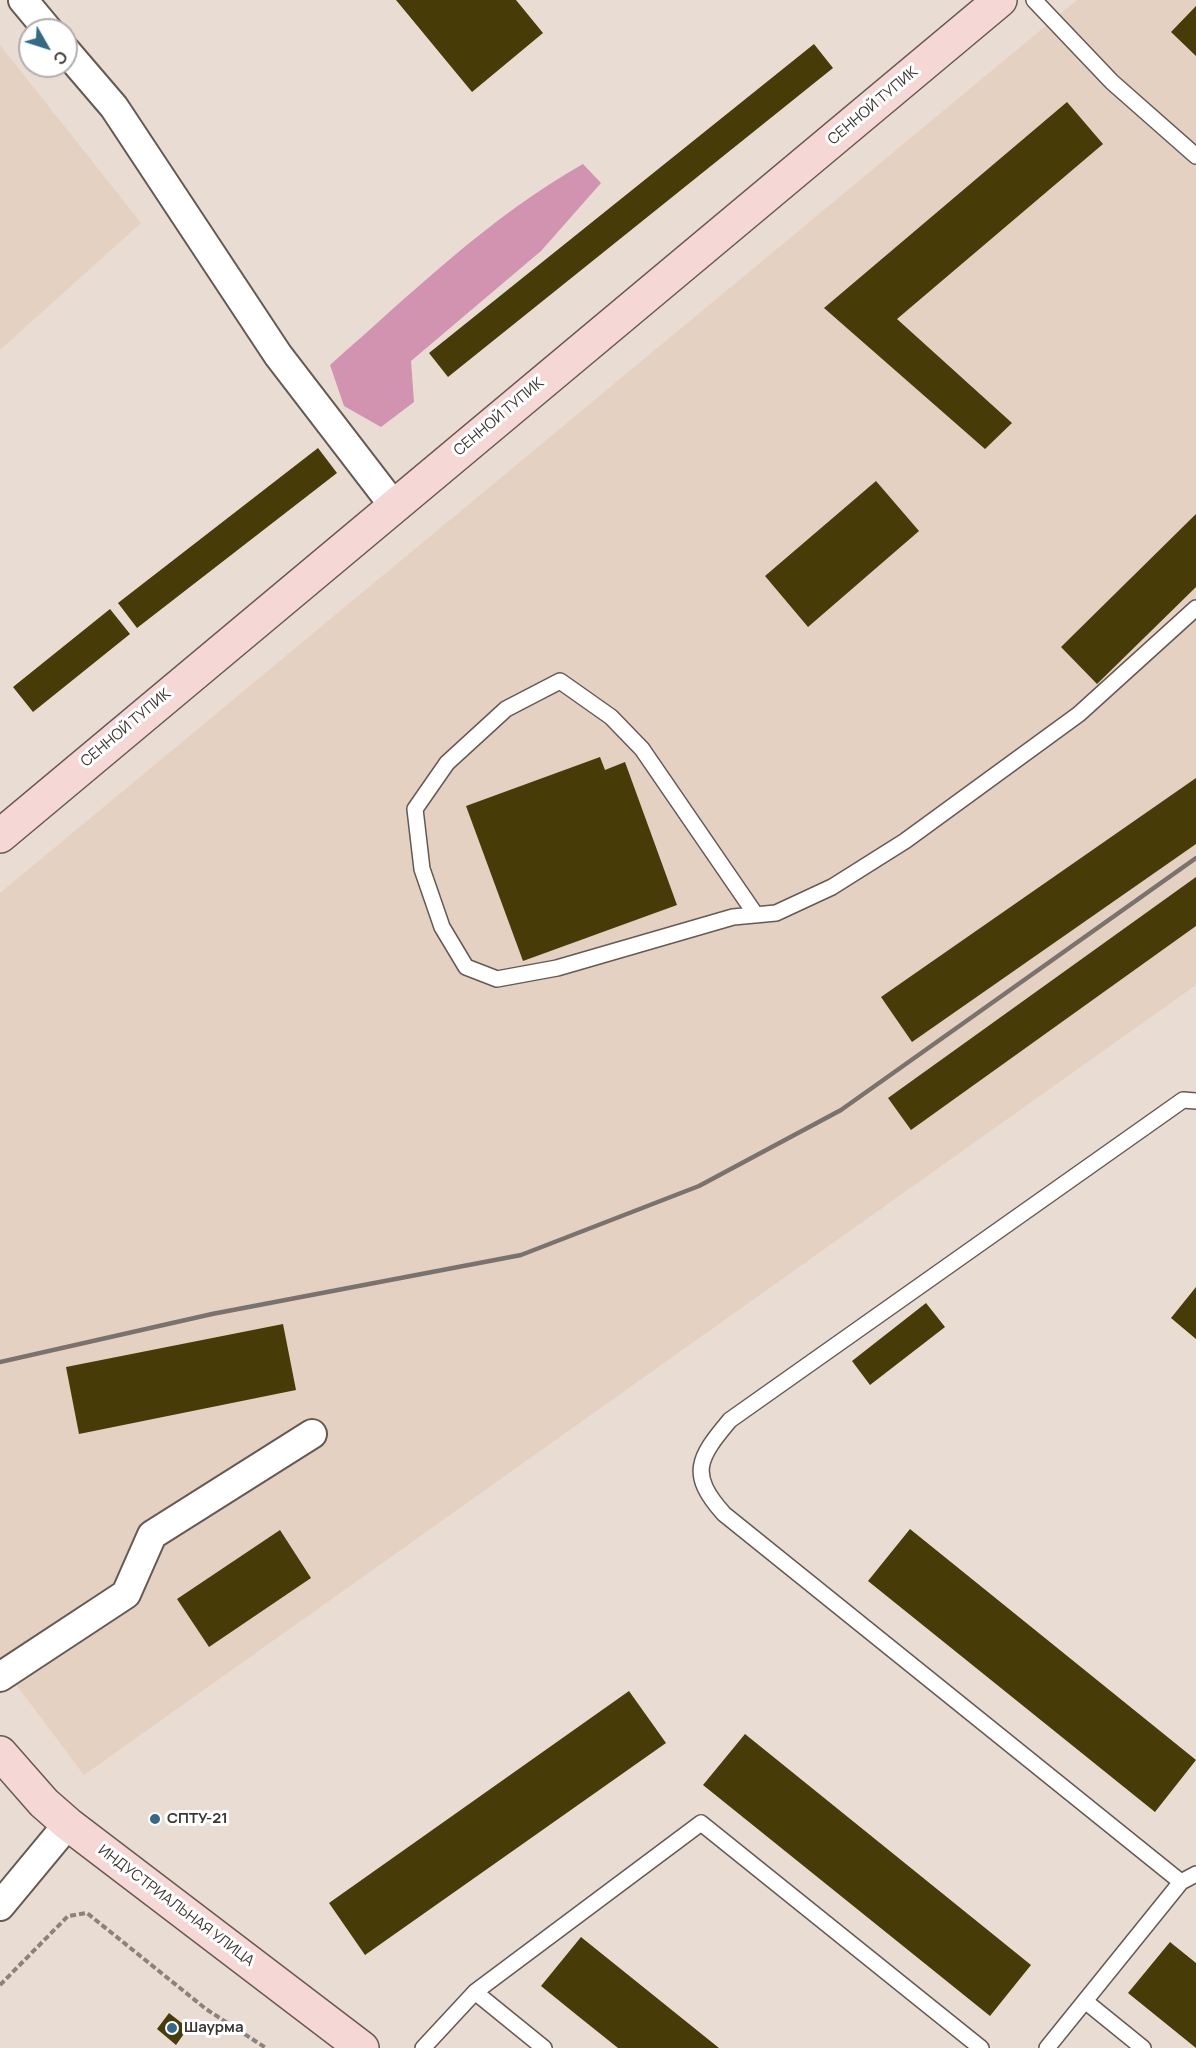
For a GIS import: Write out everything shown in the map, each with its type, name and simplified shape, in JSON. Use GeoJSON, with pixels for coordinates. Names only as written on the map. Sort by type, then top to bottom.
{"type":"FeatureCollection","features":[{"type":"Feature","properties":{"kind":"main road","name":"СЕННОЙ ТУПИК"},"geometry":{"type":"LineString","coordinates":[[0,836],[1000,0]]}},
{"type":"Feature","properties":{"kind":"main road","name":"ИНДУСТРИАЛЬНАЯ УЛИЦА"},"geometry":{"type":"LineString","coordinates":[[0,1753],[44,1803],[68,1824],[362,2048]]}},
{"type":"Feature","properties":{"kind":"street"},"geometry":{"type":"LineString","coordinates":[[23,0],[38,18]]}},
{"type":"Feature","properties":{"kind":"street"},"geometry":{"type":"LineString","coordinates":[[78,65],[114,107],[278,355],[394,506]]}},
{"type":"Feature","properties":{"kind":"street"},"geometry":{"type":"LineString","coordinates":[[0,1677],[126,1594],[152,1536],[312,1434]]}},
{"type":"Feature","properties":{"kind":"street"},"geometry":{"type":"LineString","coordinates":[[0,1906],[68,1824]]}},
{"type":"Feature","properties":{"kind":"lane"},"geometry":{"type":"LineString","coordinates":[[1034,0],[1112,82],[1196,156]]}},
{"type":"Feature","properties":{"kind":"lane"},"geometry":{"type":"LineString","coordinates":[[756,915],[642,749],[611,717],[560,681],[506,709],[447,763],[415,809],[422,869],[442,927],[466,967],[497,978],[557,968],[734,917],[756,915],[776,913],[832,887],[905,841],[1079,714],[1196,608]]}},
{"type":"Feature","properties":{"kind":"lane"},"geometry":{"type":"LineString","coordinates":[[1181,1882],[724,1514],[707,1495],[700,1474],[709,1445],[730,1420],[1183,1100],[1196,1101]]}},
{"type":"Feature","properties":{"kind":"lane"},"geometry":{"type":"LineString","coordinates":[[423,2048],[475,1992],[701,1823],[981,2048]]}},
{"type":"Feature","properties":{"kind":"lane"},"geometry":{"type":"LineString","coordinates":[[1047,2048],[1181,1882],[1196,1874]]}},
{"type":"Feature","properties":{"kind":"lane"},"geometry":{"type":"LineString","coordinates":[[475,1992],[544,2048]]}},
{"type":"Feature","properties":{"kind":"lane"},"geometry":{"type":"LineString","coordinates":[[1085,2001],[1143,2048]]}},
{"type":"Feature","properties":{"kind":"path"},"geometry":{"type":"LineString","coordinates":[[0,1985],[68,1917],[87,1913],[207,2009],[266,2048]]}},
{"type":"Feature","properties":{"kind":"shaded area"},"geometry":{"type":"Polygon","coordinates":[[[1077,0],[1196,0],[1196,985],[84,1775],[0,1663],[0,893],[1077,0]]]}},
{"type":"Feature","properties":{"kind":"shaded area"},"geometry":{"type":"Polygon","coordinates":[[[0,45],[18,68],[18,78],[26,78],[141,223],[0,350],[0,45]]]}},
{"type":"Feature","properties":{"kind":"shaded area"},"geometry":{"type":"Polygon","coordinates":[[[583,164],[601,183],[541,251],[411,361],[414,402],[381,427],[344,406],[330,365],[483,232],[548,185],[583,164]]]}},
{"type":"Feature","properties":{"kind":"building"},"geometry":{"type":"Polygon","coordinates":[[[396,0],[516,0],[543,33],[472,92],[396,0]]]}},
{"type":"Feature","properties":{"kind":"building"},"geometry":{"type":"Polygon","coordinates":[[[1196,6],[1196,56],[1171,32],[1196,6]]]}},
{"type":"Feature","properties":{"kind":"building"},"geometry":{"type":"Polygon","coordinates":[[[814,44],[833,68],[448,377],[429,353],[814,44]]]}},
{"type":"Feature","properties":{"kind":"building"},"geometry":{"type":"Polygon","coordinates":[[[1067,102],[1103,144],[897,319],[1012,423],[985,449],[824,308],[1067,102]]]}},
{"type":"Feature","properties":{"kind":"building"},"geometry":{"type":"Polygon","coordinates":[[[318,448],[337,473],[137,628],[118,603],[318,448]]]}},
{"type":"Feature","properties":{"kind":"building"},"geometry":{"type":"Polygon","coordinates":[[[876,481],[919,531],[808,627],[765,576],[876,481]]]}},
{"type":"Feature","properties":{"kind":"building"},"geometry":{"type":"Polygon","coordinates":[[[1196,514],[1196,587],[1097,684],[1061,647],[1196,514]]]}},
{"type":"Feature","properties":{"kind":"building"},"geometry":{"type":"Polygon","coordinates":[[[110,609],[130,634],[33,712],[13,687],[110,609]]]}},
{"type":"Feature","properties":{"kind":"building"},"geometry":{"type":"Polygon","coordinates":[[[600,757],[605,770],[625,762],[677,905],[523,961],[466,806],[600,757]]]}},
{"type":"Feature","properties":{"kind":"building"},"geometry":{"type":"Polygon","coordinates":[[[1196,778],[1196,844],[912,1042],[881,997],[1196,778]]]}},
{"type":"Feature","properties":{"kind":"building"},"geometry":{"type":"Polygon","coordinates":[[[1196,877],[1196,926],[911,1130],[888,1098],[1196,877]]]}},
{"type":"Feature","properties":{"kind":"building"},"geometry":{"type":"Polygon","coordinates":[[[1196,1287],[1196,1339],[1171,1318],[1196,1287]]]}},
{"type":"Feature","properties":{"kind":"building"},"geometry":{"type":"Polygon","coordinates":[[[926,1303],[945,1327],[870,1385],[852,1361],[926,1303]]]}},
{"type":"Feature","properties":{"kind":"building"},"geometry":{"type":"Polygon","coordinates":[[[283,1324],[296,1390],[79,1434],[66,1367],[283,1324]]]}},
{"type":"Feature","properties":{"kind":"building"},"geometry":{"type":"Polygon","coordinates":[[[910,1529],[1196,1760],[1155,1812],[868,1581],[910,1529]]]}},
{"type":"Feature","properties":{"kind":"building"},"geometry":{"type":"Polygon","coordinates":[[[280,1530],[311,1578],[209,1647],[177,1599],[280,1530]]]}},
{"type":"Feature","properties":{"kind":"building"},"geometry":{"type":"Polygon","coordinates":[[[629,1691],[666,1743],[365,1955],[329,1903],[629,1691]]]}},
{"type":"Feature","properties":{"kind":"building"},"geometry":{"type":"Polygon","coordinates":[[[745,1734],[1031,1965],[990,2016],[703,1785],[745,1734]]]}},
{"type":"Feature","properties":{"kind":"building"},"geometry":{"type":"Polygon","coordinates":[[[581,1937],[719,2048],[618,2048],[578,2016],[541,1986],[581,1937]]]}},
{"type":"Feature","properties":{"kind":"building"},"geometry":{"type":"Polygon","coordinates":[[[1170,1942],[1196,1963],[1196,2048],[1128,1993],[1170,1942]]]}},
{"type":"Feature","properties":{"kind":"building","name":"Шаурма"},"geometry":{"type":"Polygon","coordinates":[[[169,2013],[188,2028],[176,2045],[157,2029],[169,2013]]]}},
{"type":"Feature","properties":{"kind":"railway"},"geometry":{"type":"LineString","coordinates":[[0,1362],[212,1314],[521,1255],[699,1186],[841,1110],[1196,858]]}},
{"type":"Feature","properties":{"kind":"place","name":"СПТУ-21"},"geometry":{"type":"Point","coordinates":[155,1819]}},
{"type":"Feature","properties":{"kind":"place","name":"Шаурма"},"geometry":{"type":"Point","coordinates":[172,2028]}}]}
